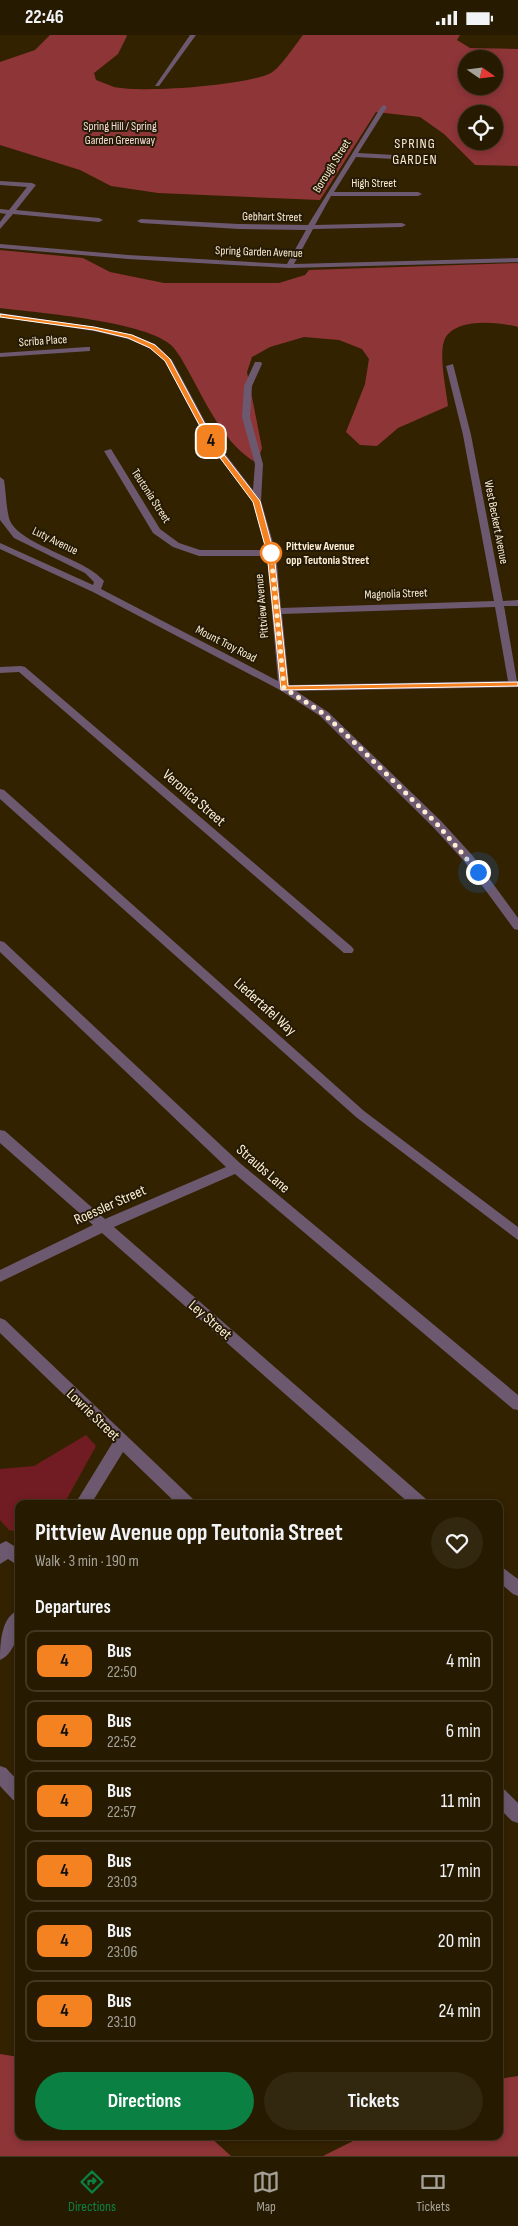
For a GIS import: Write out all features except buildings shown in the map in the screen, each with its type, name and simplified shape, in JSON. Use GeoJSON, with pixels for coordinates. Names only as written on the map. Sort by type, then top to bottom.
{"type":"FeatureCollection","features":[{"type":"Feature","properties":{"kind":"street"},"geometry":{"type":"LineString","coordinates":[[157,85],[193,35]]}},
{"type":"Feature","properties":{"kind":"street","name":"Borough Street"},"geometry":{"type":"LineString","coordinates":[[289,266],[329,194],[384,107]]}},
{"type":"Feature","properties":{"kind":"street"},"geometry":{"type":"LineString","coordinates":[[354,155],[413,158]]}},
{"type":"Feature","properties":{"kind":"street"},"geometry":{"type":"LineString","coordinates":[[0,183],[32,185],[0,227]]}},
{"type":"Feature","properties":{"kind":"street","name":"High Street"},"geometry":{"type":"LineString","coordinates":[[329,194],[418,194]]}},
{"type":"Feature","properties":{"kind":"street"},"geometry":{"type":"LineString","coordinates":[[0,211],[99,220]]}},
{"type":"Feature","properties":{"kind":"street","name":"Gebhart Street"},"geometry":{"type":"LineString","coordinates":[[141,221],[206,227],[309,229],[402,225]]}},
{"type":"Feature","properties":{"kind":"street","name":"Spring Garden Avenue"},"geometry":{"type":"LineString","coordinates":[[0,246],[128,257],[289,266],[518,260]]}},
{"type":"Feature","properties":{"kind":"street","name":"Pittview Avenue"},"geometry":{"type":"LineString","coordinates":[[0,315],[94,329],[130,337],[152,346],[168,360],[212,443],[257,501],[271,553],[284,688]]}},
{"type":"Feature","properties":{"kind":"street","name":"Scriba Place"},"geometry":{"type":"LineString","coordinates":[[0,355],[87,349]]}},
{"type":"Feature","properties":{"kind":"street"},"geometry":{"type":"LineString","coordinates":[[257,501],[259,464],[246,417],[248,386],[258,364]]}},
{"type":"Feature","properties":{"kind":"street","name":"West Beckert Avenue"},"geometry":{"type":"LineString","coordinates":[[450,366],[467,435],[498,603],[516,684]]}},
{"type":"Feature","properties":{"kind":"street","name":"Teutonia Street"},"geometry":{"type":"LineString","coordinates":[[108,451],[156,531],[176,545],[199,553],[271,553]]}},
{"type":"Feature","properties":{"kind":"street","name":"Luty Avenue"},"geometry":{"type":"LineString","coordinates":[[0,480],[5,520],[17,536],[88,571],[98,581],[96,590]]}},
{"type":"Feature","properties":{"kind":"street","name":"Mount Troy Road"},"geometry":{"type":"LineString","coordinates":[[0,546],[96,590],[284,688],[516,684]]}},
{"type":"Feature","properties":{"kind":"street","name":"Magnolia Street"},"geometry":{"type":"LineString","coordinates":[[276,611],[518,603]]}},
{"type":"Feature","properties":{"kind":"street","name":"Veronica Street"},"geometry":{"type":"LineString","coordinates":[[0,670],[21,669],[348,950]]}},
{"type":"Feature","properties":{"kind":"street"},"geometry":{"type":"LineString","coordinates":[[284,688],[324,714],[437,824],[468,858],[518,926]]}},
{"type":"Feature","properties":{"kind":"street","name":"Liedertafel Way"},"geometry":{"type":"LineString","coordinates":[[0,793],[360,1115],[518,1233]]}},
{"type":"Feature","properties":{"kind":"street","name":"Straubs Lane"},"geometry":{"type":"LineString","coordinates":[[0,945],[236,1168],[518,1405]]}},
{"type":"Feature","properties":{"kind":"street","name":"Ley Street"},"geometry":{"type":"LineString","coordinates":[[0,1135],[416,1500]]}},
{"type":"Feature","properties":{"kind":"street","name":"Roessler Street"},"geometry":{"type":"LineString","coordinates":[[0,1276],[103,1226],[236,1168]]}},
{"type":"Feature","properties":{"kind":"street","name":"Lowrie Street"},"geometry":{"type":"LineString","coordinates":[[0,1324],[184,1500]]}},
{"type":"Feature","properties":{"kind":"street"},"geometry":{"type":"LineString","coordinates":[[85,1500],[121,1442]]}},
{"type":"Feature","properties":{"kind":"street"},"geometry":{"type":"LineString","coordinates":[[0,1557],[6,1548],[15,1556]]}},
{"type":"Feature","properties":{"kind":"street"},"geometry":{"type":"LineString","coordinates":[[503,1576],[518,1589]]}},
{"type":"Feature","properties":{"kind":"street"},"geometry":{"type":"LineString","coordinates":[[0,1652],[15,1624]]}},
{"type":"Feature","properties":{"kind":"street"},"geometry":{"type":"LineString","coordinates":[[0,1774],[15,1790]]}},
{"type":"Feature","properties":{"kind":"street"},"geometry":{"type":"LineString","coordinates":[[503,1800],[518,1815]]}},
{"type":"Feature","properties":{"kind":"shaded area"},"geometry":{"type":"Polygon","coordinates":[[[86,1435],[96,1446],[66,1500],[15,1500],[15,1531],[9,1530],[0,1520],[0,1469],[34,1466],[86,1435]]]}},
{"type":"Feature","properties":{"kind":"green space","name":"Spring Hill / Spring Garden Greenway"},"geometry":{"type":"Polygon","coordinates":[[[50,35],[126,35],[118,54],[94,73],[96,80],[114,87],[128,89],[170,89],[240,82],[271,73],[303,35],[460,35],[457,40],[470,48],[518,49],[518,166],[475,165],[460,150],[503,150],[503,105],[458,105],[458,148],[444,134],[420,117],[376,112],[320,200],[158,193],[111,186],[80,170],[0,145],[0,62],[35,50],[50,35]]]}},
{"type":"Feature","properties":{"kind":"green space"},"geometry":{"type":"Polygon","coordinates":[[[0,250],[83,258],[110,272],[164,283],[279,283],[305,275],[309,270],[518,263],[518,327],[477,323],[457,328],[449,333],[444,341],[442,356],[448,406],[398,428],[377,446],[360,445],[346,432],[365,384],[369,359],[362,349],[339,340],[304,337],[270,347],[252,357],[247,372],[262,448],[257,463],[236,447],[227,436],[211,413],[178,354],[173,347],[160,338],[141,331],[92,320],[0,308],[0,250]]]}},
{"type":"Feature","properties":{"kind":"green space"},"geometry":{"type":"Polygon","coordinates":[[[0,2054],[15,2056],[15,2140],[213,2140],[231,2156],[0,2156],[0,2054]]]}},
{"type":"Feature","properties":{"kind":"green space"},"geometry":{"type":"Polygon","coordinates":[[[518,2076],[518,2156],[323,2156],[355,2140],[503,2140],[503,2078],[518,2076]]]}},
{"type":"Feature","properties":{"kind":"bus line","name":"4"},"geometry":{"type":"LineString","coordinates":[[0,315],[94,329],[130,337],[152,346],[168,360],[212,443],[257,501],[271,553],[284,688],[518,684]]}},
{"type":"Feature","properties":{"kind":"place","name":"Pittview Avenue opp Teutonia Street"},"geometry":{"type":"Point","coordinates":[271,553]}},
{"type":"Feature","properties":{"kind":"district","name":"SPRING GARDEN"},"geometry":{"type":"Point","coordinates":[415,151]}},
{"type":"Feature","properties":{"kind":"route"},"geometry":{"type":"LineString","coordinates":[[271,553],[284,688],[324,714],[357,745],[437,824],[478,872]]}}]}
